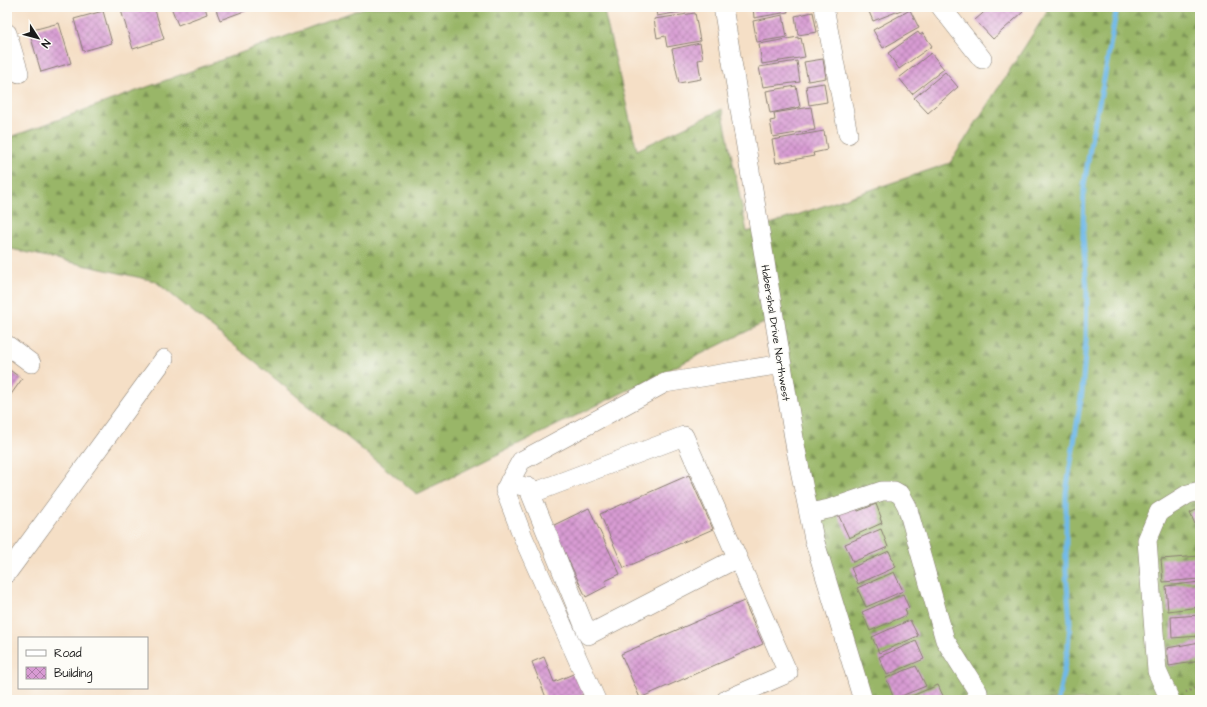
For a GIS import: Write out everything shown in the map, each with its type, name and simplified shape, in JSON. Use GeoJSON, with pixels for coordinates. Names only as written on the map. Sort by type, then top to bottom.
{"type":"FeatureCollection","features":[{"type":"Feature","properties":{"kind":"street","name":"Habershal Drive Northwest"},"geometry":{"type":"LineString","coordinates":[[723,7],[796,450],[814,539],[863,700]]}},
{"type":"Feature","properties":{"kind":"street"},"geometry":{"type":"LineString","coordinates":[[824,7],[848,134]]}},
{"type":"Feature","properties":{"kind":"street"},"geometry":{"type":"LineString","coordinates":[[942,7],[982,59]]}},
{"type":"Feature","properties":{"kind":"street"},"geometry":{"type":"LineString","coordinates":[[7,33],[19,73]]}},
{"type":"Feature","properties":{"kind":"street"},"geometry":{"type":"LineString","coordinates":[[7,345],[31,363]]}},
{"type":"Feature","properties":{"kind":"street"},"geometry":{"type":"LineString","coordinates":[[7,574],[164,359]]}},
{"type":"Feature","properties":{"kind":"street"},"geometry":{"type":"LineString","coordinates":[[596,700],[523,537],[506,490],[521,461],[665,383],[782,364]]}},
{"type":"Feature","properties":{"kind":"street"},"geometry":{"type":"LineString","coordinates":[[510,482],[538,491],[684,436],[788,673],[726,700]]}},
{"type":"Feature","properties":{"kind":"street"},"geometry":{"type":"LineString","coordinates":[[528,487],[588,634],[737,558]]}},
{"type":"Feature","properties":{"kind":"street"},"geometry":{"type":"LineString","coordinates":[[809,513],[829,509],[882,491],[894,491],[901,495],[907,506],[945,640],[978,692],[974,700]]}},
{"type":"Feature","properties":{"kind":"street"},"geometry":{"type":"LineString","coordinates":[[1170,700],[1157,671],[1147,540],[1159,512],[1188,494],[1200,491]]}},
{"type":"Feature","properties":{"kind":"green space"},"geometry":{"type":"Polygon","coordinates":[[[366,7],[603,7],[637,150],[722,109],[747,232],[950,163],[1047,12],[1047,7],[1200,7],[1200,700],[868,700],[846,653],[766,322],[417,494],[155,281],[7,248],[7,135],[8,138],[366,7]]]}},
{"type":"Feature","properties":{"kind":"building"},"geometry":{"type":"Polygon","coordinates":[[[120,7],[154,7],[164,39],[133,49],[120,7]]]}},
{"type":"Feature","properties":{"kind":"building"},"geometry":{"type":"Polygon","coordinates":[[[171,7],[205,7],[207,14],[178,25],[171,7]]]}},
{"type":"Feature","properties":{"kind":"building"},"geometry":{"type":"Polygon","coordinates":[[[215,7],[249,7],[250,9],[220,20],[215,7]]]}},
{"type":"Feature","properties":{"kind":"building"},"geometry":{"type":"Polygon","coordinates":[[[655,7],[693,7],[693,10],[657,16],[655,7]]]}},
{"type":"Feature","properties":{"kind":"building"},"geometry":{"type":"Polygon","coordinates":[[[753,7],[787,7],[788,12],[754,18],[753,7]]]}},
{"type":"Feature","properties":{"kind":"building"},"geometry":{"type":"Polygon","coordinates":[[[867,7],[909,7],[873,21],[867,7]]]}},
{"type":"Feature","properties":{"kind":"building"},"geometry":{"type":"Polygon","coordinates":[[[990,7],[994,11],[999,7],[1019,7],[1023,12],[993,39],[975,20],[990,7]]]}},
{"type":"Feature","properties":{"kind":"building"},"geometry":{"type":"Polygon","coordinates":[[[910,10],[919,28],[883,48],[873,30],[910,10]]]}},
{"type":"Feature","properties":{"kind":"building"},"geometry":{"type":"Polygon","coordinates":[[[103,11],[112,43],[83,51],[74,19],[103,11]]]}},
{"type":"Feature","properties":{"kind":"building"},"geometry":{"type":"Polygon","coordinates":[[[813,12],[817,32],[798,35],[795,16],[813,12]]]}},
{"type":"Feature","properties":{"kind":"building"},"geometry":{"type":"Polygon","coordinates":[[[695,13],[700,41],[667,47],[665,36],[657,38],[654,19],[695,13]]]}},
{"type":"Feature","properties":{"kind":"building"},"geometry":{"type":"Polygon","coordinates":[[[783,15],[787,37],[757,42],[753,21],[783,15]]]}},
{"type":"Feature","properties":{"kind":"building"},"geometry":{"type":"Polygon","coordinates":[[[59,23],[71,63],[41,72],[29,31],[59,23]]]}},
{"type":"Feature","properties":{"kind":"building"},"geometry":{"type":"Polygon","coordinates":[[[918,32],[920,35],[923,33],[932,46],[899,69],[888,53],[918,32]]]}},
{"type":"Feature","properties":{"kind":"building"},"geometry":{"type":"Polygon","coordinates":[[[798,37],[798,39],[801,38],[805,57],[762,64],[759,44],[798,37]]]}},
{"type":"Feature","properties":{"kind":"building"},"geometry":{"type":"Polygon","coordinates":[[[700,43],[703,59],[698,60],[701,79],[679,83],[672,49],[700,43]]]}},
{"type":"Feature","properties":{"kind":"building"},"geometry":{"type":"Polygon","coordinates":[[[931,53],[944,69],[912,94],[899,78],[931,53]]]}},
{"type":"Feature","properties":{"kind":"building"},"geometry":{"type":"Polygon","coordinates":[[[823,59],[826,78],[808,81],[804,62],[823,59]]]}},
{"type":"Feature","properties":{"kind":"building"},"geometry":{"type":"Polygon","coordinates":[[[797,61],[800,82],[763,87],[759,67],[797,61]]]}},
{"type":"Feature","properties":{"kind":"building"},"geometry":{"type":"Polygon","coordinates":[[[945,72],[958,87],[928,113],[914,98],[945,72]]]}},
{"type":"Feature","properties":{"kind":"building"},"geometry":{"type":"Polygon","coordinates":[[[824,83],[827,102],[809,105],[806,86],[824,83]]]}},
{"type":"Feature","properties":{"kind":"building"},"geometry":{"type":"Polygon","coordinates":[[[796,86],[800,107],[770,113],[766,91],[796,86]]]}},
{"type":"Feature","properties":{"kind":"building"},"geometry":{"type":"Polygon","coordinates":[[[811,107],[815,130],[773,137],[770,121],[775,120],[774,113],[811,107]]]}},
{"type":"Feature","properties":{"kind":"building"},"geometry":{"type":"Polygon","coordinates":[[[824,131],[827,150],[813,153],[814,156],[776,163],[772,140],[824,131]]]}},
{"type":"Feature","properties":{"kind":"building"},"geometry":{"type":"Polygon","coordinates":[[[7,368],[22,379],[7,400],[7,368]]]}},
{"type":"Feature","properties":{"kind":"building"},"geometry":{"type":"Polygon","coordinates":[[[689,475],[713,529],[624,568],[600,514],[689,475]]]}},
{"type":"Feature","properties":{"kind":"building"},"geometry":{"type":"Polygon","coordinates":[[[876,504],[882,523],[849,538],[837,512],[855,505],[858,511],[876,504]]]}},
{"type":"Feature","properties":{"kind":"building"},"geometry":{"type":"Polygon","coordinates":[[[589,508],[620,574],[605,581],[607,586],[586,597],[552,526],[589,508]]]}},
{"type":"Feature","properties":{"kind":"building"},"geometry":{"type":"Polygon","coordinates":[[[1200,508],[1200,535],[1190,513],[1200,508]]]}},
{"type":"Feature","properties":{"kind":"building"},"geometry":{"type":"Polygon","coordinates":[[[881,529],[888,547],[853,562],[845,544],[881,529]]]}},
{"type":"Feature","properties":{"kind":"building"},"geometry":{"type":"Polygon","coordinates":[[[889,551],[896,567],[858,584],[851,568],[889,551]]]}},
{"type":"Feature","properties":{"kind":"building"},"geometry":{"type":"Polygon","coordinates":[[[1200,556],[1200,579],[1163,582],[1161,559],[1200,556]]]}},
{"type":"Feature","properties":{"kind":"building"},"geometry":{"type":"Polygon","coordinates":[[[894,572],[903,591],[866,607],[857,588],[894,572]]]}},
{"type":"Feature","properties":{"kind":"building"},"geometry":{"type":"Polygon","coordinates":[[[1200,582],[1200,607],[1168,611],[1166,586],[1200,582]]]}},
{"type":"Feature","properties":{"kind":"building"},"geometry":{"type":"Polygon","coordinates":[[[903,594],[909,608],[905,609],[907,615],[870,631],[862,612],[903,594]]]}},
{"type":"Feature","properties":{"kind":"building"},"geometry":{"type":"Polygon","coordinates":[[[744,601],[763,644],[640,698],[621,654],[744,601]]]}},
{"type":"Feature","properties":{"kind":"building"},"geometry":{"type":"Polygon","coordinates":[[[1200,615],[1200,636],[1172,638],[1171,617],[1200,615]]]}},
{"type":"Feature","properties":{"kind":"building"},"geometry":{"type":"Polygon","coordinates":[[[910,620],[918,636],[879,653],[872,637],[910,620]]]}},
{"type":"Feature","properties":{"kind":"building"},"geometry":{"type":"Polygon","coordinates":[[[916,641],[924,659],[887,675],[879,657],[916,641]]]}},
{"type":"Feature","properties":{"kind":"building"},"geometry":{"type":"Polygon","coordinates":[[[1200,642],[1200,661],[1169,666],[1167,648],[1200,642]]]}},
{"type":"Feature","properties":{"kind":"building"},"geometry":{"type":"Polygon","coordinates":[[[544,657],[554,682],[578,672],[587,693],[570,700],[547,700],[532,662],[544,657]]]}},
{"type":"Feature","properties":{"kind":"building"},"geometry":{"type":"Polygon","coordinates":[[[916,666],[926,686],[894,699],[886,678],[916,666]]]}},
{"type":"Feature","properties":{"kind":"building"},"geometry":{"type":"Polygon","coordinates":[[[938,685],[945,700],[902,700],[938,685]]]}},
{"type":"Feature","properties":{"kind":"waterway"},"geometry":{"type":"LineString","coordinates":[[1058,700],[1068,648],[1070,622],[1066,571],[1066,493],[1082,392],[1086,341],[1087,289],[1083,237],[1084,186],[1092,135],[1103,85],[1117,7]]}}]}
